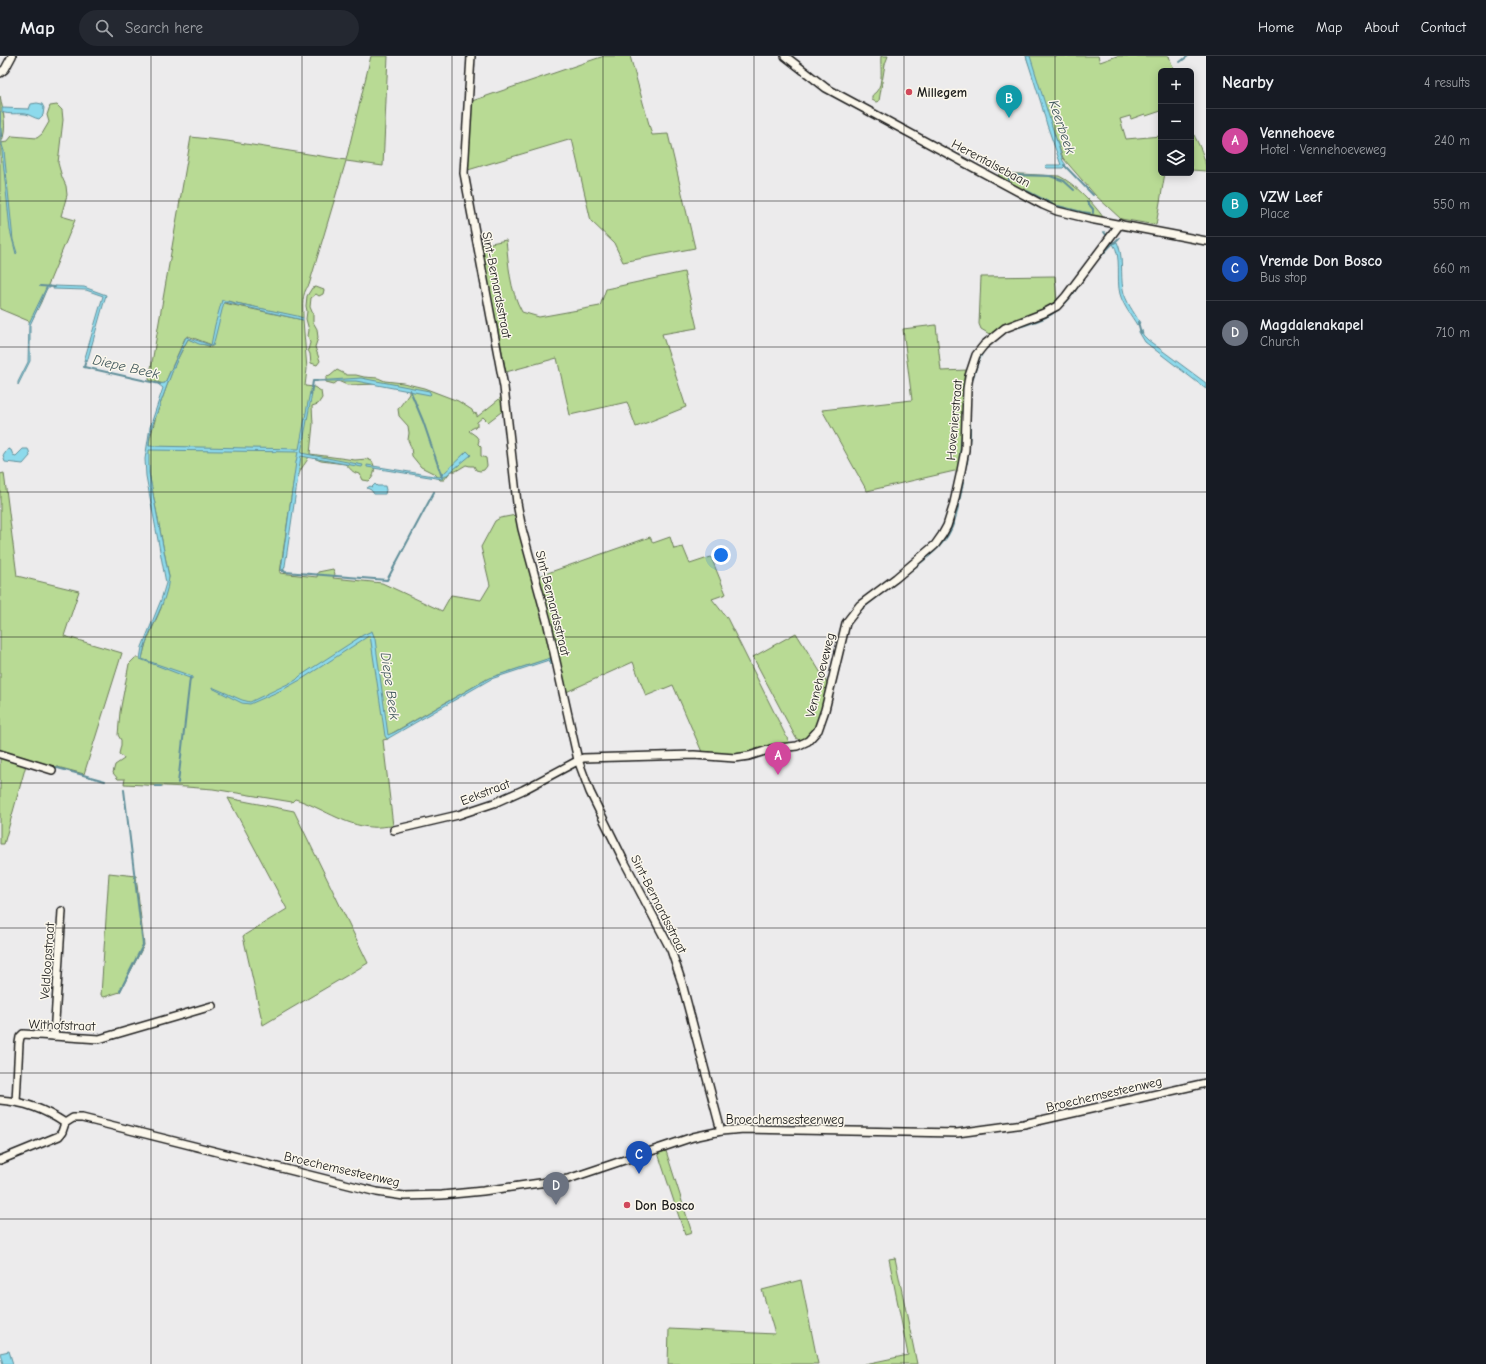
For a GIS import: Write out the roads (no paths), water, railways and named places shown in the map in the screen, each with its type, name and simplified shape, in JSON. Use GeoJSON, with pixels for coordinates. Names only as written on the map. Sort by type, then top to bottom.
{"type":"FeatureCollection","features":[{"type":"Feature","properties":{"kind":"street"},"geometry":{"type":"LineString","coordinates":[[0,73],[5,69],[12,56]]}},
{"type":"Feature","properties":{"kind":"street","name":"Sint-Bernardsstraat"},"geometry":{"type":"LineString","coordinates":[[471,56],[464,173],[504,387],[518,510],[522,529],[548,621],[578,760],[590,792],[624,861],[671,950],[681,980],[721,1131]]}},
{"type":"Feature","properties":{"kind":"street","name":"Herentalsebaan"},"geometry":{"type":"LineString","coordinates":[[785,56],[826,88],[1043,205],[1071,215],[1206,241]]}},
{"type":"Feature","properties":{"kind":"street","name":"Hovenierstraat"},"geometry":{"type":"LineString","coordinates":[[956,495],[965,450],[967,389],[969,376],[976,356],[984,345],[1005,328],[1044,313],[1057,306],[1120,224]]}},
{"type":"Feature","properties":{"kind":"street","name":"Vennehoeveweg"},"geometry":{"type":"LineString","coordinates":[[578,760],[591,756],[677,755],[735,758],[749,756],[766,750],[797,746],[808,741],[818,730],[825,710],[846,623],[860,605],[896,578],[935,545],[947,526],[954,507],[956,495]]}},
{"type":"Feature","properties":{"kind":"street"},"geometry":{"type":"LineString","coordinates":[[0,754],[52,770]]}},
{"type":"Feature","properties":{"kind":"street","name":"Eekstraat"},"geometry":{"type":"LineString","coordinates":[[394,830],[458,815],[494,803],[523,790],[578,760]]}},
{"type":"Feature","properties":{"kind":"street","name":"Veldloopstraat"},"geometry":{"type":"LineString","coordinates":[[54,1036],[62,911]]}},
{"type":"Feature","properties":{"kind":"street","name":"Withofstraat"},"geometry":{"type":"LineString","coordinates":[[16,1102],[20,1036],[24,1034],[100,1039],[212,1006]]}},
{"type":"Feature","properties":{"kind":"street","name":"Broechemsesteenweg"},"geometry":{"type":"LineString","coordinates":[[65,1123],[73,1118],[82,1118],[377,1192],[404,1196],[423,1196],[483,1191],[568,1179],[693,1137],[721,1131],[744,1129],[957,1133],[1024,1124],[1206,1083]]}},
{"type":"Feature","properties":{"kind":"street"},"geometry":{"type":"LineString","coordinates":[[0,1100],[16,1102],[50,1112],[65,1123],[59,1136],[0,1160]]}},
{"type":"Feature","properties":{"kind":"water"},"geometry":{"type":"Polygon","coordinates":[[[1026,56],[1030,56],[1063,161],[1066,165],[1063,168],[1047,168],[1045,166],[1061,165],[1026,56]]]}},
{"type":"Feature","properties":{"kind":"water"},"geometry":{"type":"Polygon","coordinates":[[[31,104],[42,104],[44,108],[43,115],[39,119],[26,114],[10,114],[2,112],[2,108],[29,109],[31,104]]]}},
{"type":"Feature","properties":{"kind":"water"},"geometry":{"type":"Polygon","coordinates":[[[0,111],[2,145],[4,151],[13,240],[16,254],[10,230],[0,131],[0,111]]]}},
{"type":"Feature","properties":{"kind":"water"},"geometry":{"type":"Polygon","coordinates":[[[1117,242],[1121,259],[1124,293],[1140,323],[1137,325],[1125,306],[1120,294],[1118,261],[1116,249],[1113,244],[1117,242]]]}},
{"type":"Feature","properties":{"kind":"water"},"geometry":{"type":"Polygon","coordinates":[[[47,286],[50,286],[50,288],[47,288],[30,325],[30,361],[18,385],[28,362],[29,323],[47,286]]]}},
{"type":"Feature","properties":{"kind":"water"},"geometry":{"type":"Polygon","coordinates":[[[54,286],[84,287],[106,295],[87,362],[84,361],[103,296],[86,290],[53,289],[54,286]]]}},
{"type":"Feature","properties":{"kind":"water"},"geometry":{"type":"Polygon","coordinates":[[[222,300],[297,316],[303,318],[303,320],[224,302],[213,346],[199,344],[188,339],[180,354],[151,429],[149,446],[299,449],[310,392],[312,393],[301,453],[363,465],[362,467],[301,456],[283,572],[281,570],[298,452],[149,450],[149,473],[169,577],[161,608],[144,648],[142,659],[183,673],[192,677],[192,679],[140,659],[142,647],[161,600],[166,583],[146,476],[145,459],[150,427],[163,388],[158,384],[165,383],[186,337],[211,345],[222,300]]]}},
{"type":"Feature","properties":{"kind":"water"},"geometry":{"type":"Polygon","coordinates":[[[1142,330],[1143,335],[1148,340],[1206,383],[1206,389],[1145,342],[1139,332],[1142,330]]]}},
{"type":"Feature","properties":{"kind":"water"},"geometry":{"type":"Polygon","coordinates":[[[361,378],[429,391],[431,394],[356,381],[315,381],[361,378]]]}},
{"type":"Feature","properties":{"kind":"water"},"geometry":{"type":"Polygon","coordinates":[[[8,449],[11,450],[13,455],[16,456],[23,449],[28,449],[30,456],[23,464],[5,462],[3,456],[8,449]]]}},
{"type":"Feature","properties":{"kind":"water"},"geometry":{"type":"Polygon","coordinates":[[[467,451],[471,455],[442,479],[367,467],[367,465],[440,477],[467,451]]]}},
{"type":"Feature","properties":{"kind":"water"},"geometry":{"type":"Polygon","coordinates":[[[375,484],[377,486],[385,486],[385,494],[374,494],[367,488],[370,486],[372,487],[375,484]]]}},
{"type":"Feature","properties":{"kind":"water"},"geometry":{"type":"Polygon","coordinates":[[[372,631],[375,639],[388,735],[489,678],[550,658],[552,665],[549,660],[491,679],[387,739],[385,736],[370,635],[302,679],[284,689],[250,704],[242,703],[212,688],[250,702],[296,680],[363,635],[372,631]]]}},
{"type":"Feature","properties":{"kind":"water"},"geometry":{"type":"Polygon","coordinates":[[[9,1351],[13,1364],[3,1364],[0,1353],[9,1351]]]}},
{"type":"Feature","properties":{"kind":"waterway"},"geometry":{"type":"LineString","coordinates":[[1180,62],[1188,56]]}},
{"type":"Feature","properties":{"kind":"waterway","name":"Keerbeek"},"geometry":{"type":"LineString","coordinates":[[1064,165],[1093,195]]}},
{"type":"Feature","properties":{"kind":"waterway"},"geometry":{"type":"LineString","coordinates":[[1009,181],[1009,176],[1011,175],[1050,176],[1064,181],[1074,190]]}},
{"type":"Feature","properties":{"kind":"waterway"},"geometry":{"type":"LineString","coordinates":[[1027,191],[1052,204]]}},
{"type":"Feature","properties":{"kind":"waterway","name":"Keerbeek"},"geometry":{"type":"LineString","coordinates":[[1087,202],[1093,209],[1093,213]]}},
{"type":"Feature","properties":{"kind":"waterway"},"geometry":{"type":"LineString","coordinates":[[1058,206],[1090,213]]}},
{"type":"Feature","properties":{"kind":"waterway","name":"Keerbeek"},"geometry":{"type":"LineString","coordinates":[[1104,232],[1107,236]]}},
{"type":"Feature","properties":{"kind":"waterway","name":"Keerbeek"},"geometry":{"type":"LineString","coordinates":[[1115,242],[1119,238]]}},
{"type":"Feature","properties":{"kind":"waterway"},"geometry":{"type":"LineString","coordinates":[[1097,260],[1114,242]]}},
{"type":"Feature","properties":{"kind":"waterway","name":"Diepe Beek"},"geometry":{"type":"LineString","coordinates":[[40,286],[55,287]]}},
{"type":"Feature","properties":{"kind":"waterway"},"geometry":{"type":"LineString","coordinates":[[1015,328],[1035,322],[1059,309],[1078,286]]}},
{"type":"Feature","properties":{"kind":"waterway","name":"Keerbeek"},"geometry":{"type":"LineString","coordinates":[[1138,322],[1141,333]]}},
{"type":"Feature","properties":{"kind":"waterway"},"geometry":{"type":"LineString","coordinates":[[972,381],[978,361],[984,350]]}},
{"type":"Feature","properties":{"kind":"waterway","name":"Diepe Beek"},"geometry":{"type":"LineString","coordinates":[[86,360],[84,367],[160,384]]}},
{"type":"Feature","properties":{"kind":"waterway"},"geometry":{"type":"LineString","coordinates":[[311,394],[313,381],[317,381]]}},
{"type":"Feature","properties":{"kind":"waterway"},"geometry":{"type":"LineString","coordinates":[[410,390],[423,421],[442,477]]}},
{"type":"Feature","properties":{"kind":"waterway"},"geometry":{"type":"LineString","coordinates":[[967,463],[970,434],[970,411]]}},
{"type":"Feature","properties":{"kind":"waterway"},"geometry":{"type":"LineString","coordinates":[[959,465],[962,434]]}},
{"type":"Feature","properties":{"kind":"waterway"},"geometry":{"type":"LineString","coordinates":[[909,572],[935,550],[948,535],[956,516],[963,483]]}},
{"type":"Feature","properties":{"kind":"waterway"},"geometry":{"type":"LineString","coordinates":[[283,570],[285,572],[387,580],[434,492]]}},
{"type":"Feature","properties":{"kind":"waterway"},"geometry":{"type":"LineString","coordinates":[[859,611],[883,592]]}},
{"type":"Feature","properties":{"kind":"waterway"},"geometry":{"type":"LineString","coordinates":[[846,637],[850,623]]}},
{"type":"Feature","properties":{"kind":"waterway"},"geometry":{"type":"LineString","coordinates":[[178,783],[190,678]]}},
{"type":"Feature","properties":{"kind":"waterway"},"geometry":{"type":"LineString","coordinates":[[566,763],[573,759]]}},
{"type":"Feature","properties":{"kind":"waterway"},"geometry":{"type":"LineString","coordinates":[[54,767],[105,781]]}},
{"type":"Feature","properties":{"kind":"waterway"},"geometry":{"type":"LineString","coordinates":[[155,786],[161,786]]}},
{"type":"Feature","properties":{"kind":"waterway"},"geometry":{"type":"LineString","coordinates":[[120,991],[143,945],[124,790]]}},
{"type":"Feature","properties":{"kind":"place","name":"Millegem"},"geometry":{"type":"Point","coordinates":[909,92]}},
{"type":"Feature","properties":{"kind":"place","name":"VZW Leef"},"geometry":{"type":"Point","coordinates":[1009,118]}},
{"type":"Feature","properties":{"kind":"place","name":"Vennehoeve"},"geometry":{"type":"Point","coordinates":[778,775]}},
{"type":"Feature","properties":{"kind":"place","name":"Vremde Don Bosco"},"geometry":{"type":"Point","coordinates":[639,1174]}},
{"type":"Feature","properties":{"kind":"place","name":"Magdalenakapel"},"geometry":{"type":"Point","coordinates":[556,1205]}},
{"type":"Feature","properties":{"kind":"place","name":"Don Bosco"},"geometry":{"type":"Point","coordinates":[627,1205]}}]}
